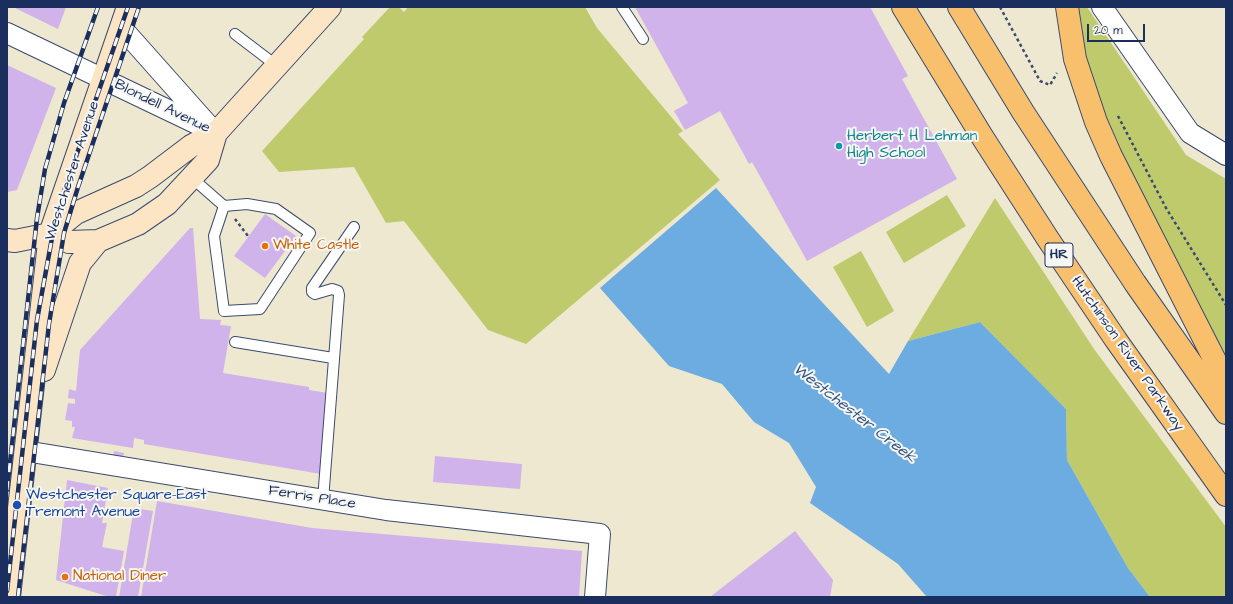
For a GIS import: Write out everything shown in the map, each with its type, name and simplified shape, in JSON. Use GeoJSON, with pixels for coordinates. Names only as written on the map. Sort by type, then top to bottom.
{"type":"FeatureCollection","features":[{"type":"Feature","properties":{"kind":"highway","name":"Hutchinson River Parkway"},"geometry":{"type":"LineString","coordinates":[[904,7],[983,138],[1048,239],[1116,340],[1226,495]]}},
{"type":"Feature","properties":{"kind":"highway"},"geometry":{"type":"LineString","coordinates":[[959,7],[1023,112],[1126,270],[1226,413]]}},
{"type":"Feature","properties":{"kind":"highway"},"geometry":{"type":"LineString","coordinates":[[1067,7],[1075,58],[1096,122],[1114,163],[1226,382]]}},
{"type":"Feature","properties":{"kind":"main road","name":"Westchester Avenue"},"geometry":{"type":"LineString","coordinates":[[9,597],[10,555],[30,411],[50,234],[128,7]]}},
{"type":"Feature","properties":{"kind":"main road"},"geometry":{"type":"LineString","coordinates":[[7,240],[50,234],[76,213],[136,186],[192,146],[216,133],[330,7]]}},
{"type":"Feature","properties":{"kind":"main road"},"geometry":{"type":"LineString","coordinates":[[50,234],[69,242],[98,241],[138,224],[167,204],[208,160],[216,133]]}},
{"type":"Feature","properties":{"kind":"main road","name":"Westchester Avenue"},"geometry":{"type":"LineString","coordinates":[[30,411],[80,263],[98,241]]}},
{"type":"Feature","properties":{"kind":"street"},"geometry":{"type":"LineString","coordinates":[[1102,7],[1190,133],[1226,155]]}},
{"type":"Feature","properties":{"kind":"street","name":"Blondell Avenue"},"geometry":{"type":"LineString","coordinates":[[121,28],[216,133]]}},
{"type":"Feature","properties":{"kind":"street","name":"Blondell Avenue"},"geometry":{"type":"LineString","coordinates":[[7,33],[104,78],[216,133]]}},
{"type":"Feature","properties":{"kind":"street","name":"Ferris Place"},"geometry":{"type":"LineString","coordinates":[[25,451],[386,510],[600,534],[595,597]]}},
{"type":"Feature","properties":{"kind":"lane"},"geometry":{"type":"LineString","coordinates":[[622,7],[643,39]]}},
{"type":"Feature","properties":{"kind":"lane"},"geometry":{"type":"LineString","coordinates":[[235,34],[276,66]]}},
{"type":"Feature","properties":{"kind":"lane"},"geometry":{"type":"LineString","coordinates":[[192,178],[224,206],[247,204],[276,209],[310,233],[260,309],[224,310],[214,236],[224,206]]}},
{"type":"Feature","properties":{"kind":"lane"},"geometry":{"type":"LineString","coordinates":[[323,500],[339,295],[338,291],[332,289],[314,294],[312,292],[312,288],[354,227]]}},
{"type":"Feature","properties":{"kind":"lane"},"geometry":{"type":"LineString","coordinates":[[235,342],[333,358]]}},
{"type":"Feature","properties":{"kind":"path"},"geometry":{"type":"LineString","coordinates":[[1000,7],[1040,81],[1050,85],[1057,73],[1056,65]]}},
{"type":"Feature","properties":{"kind":"path"},"geometry":{"type":"LineString","coordinates":[[1117,114],[1166,208],[1226,305]]}},
{"type":"Feature","properties":{"kind":"green space"},"geometry":{"type":"Polygon","coordinates":[[[390,7],[399,7],[404,12],[408,7],[585,7],[597,28],[683,131],[678,134],[720,180],[526,344],[488,330],[404,221],[386,223],[354,167],[279,172],[262,151],[364,39],[362,37],[390,7]]]}},
{"type":"Feature","properties":{"kind":"green space"},"geometry":{"type":"Polygon","coordinates":[[[1073,7],[1087,7],[1186,155],[1226,179],[1226,357],[1102,121],[1073,7]]]}},
{"type":"Feature","properties":{"kind":"green space"},"geometry":{"type":"Polygon","coordinates":[[[947,195],[966,226],[904,263],[886,232],[947,195]]]}},
{"type":"Feature","properties":{"kind":"green space"},"geometry":{"type":"Polygon","coordinates":[[[995,198],[1094,349],[1226,527],[1226,597],[1150,597],[1128,568],[1067,460],[1066,409],[980,322],[908,341],[995,198]]]}},
{"type":"Feature","properties":{"kind":"green space"},"geometry":{"type":"Polygon","coordinates":[[[861,251],[894,311],[867,327],[833,267],[861,251]]]}},
{"type":"Feature","properties":{"kind":"water","name":"Westchester Creek"},"geometry":{"type":"Polygon","coordinates":[[[716,188],[889,374],[908,341],[980,322],[1066,409],[1067,460],[1128,568],[1150,597],[927,597],[898,564],[810,503],[816,487],[789,443],[754,422],[722,384],[669,366],[600,288],[716,188]]]}},
{"type":"Feature","properties":{"kind":"building"},"geometry":{"type":"Polygon","coordinates":[[[13,7],[66,7],[58,29],[13,7]]]}},
{"type":"Feature","properties":{"kind":"building","name":"Herbert H Lehman High School"},"geometry":{"type":"Polygon","coordinates":[[[635,7],[870,7],[908,76],[902,79],[957,179],[807,261],[752,162],[749,164],[720,111],[685,130],[674,111],[688,103],[635,7]]]}},
{"type":"Feature","properties":{"kind":"building"},"geometry":{"type":"Polygon","coordinates":[[[7,65],[56,88],[17,190],[7,192],[7,65]]]}},
{"type":"Feature","properties":{"kind":"building","name":"White Castle"},"geometry":{"type":"Polygon","coordinates":[[[265,214],[296,236],[265,278],[234,256],[265,214]]]}},
{"type":"Feature","properties":{"kind":"building"},"geometry":{"type":"Polygon","coordinates":[[[190,228],[193,228],[200,319],[221,320],[220,325],[231,326],[223,373],[309,387],[309,390],[328,393],[321,474],[144,444],[144,440],[134,438],[133,448],[72,438],[75,427],[72,427],[72,421],[65,420],[68,403],[75,404],[75,399],[68,398],[69,389],[76,391],[80,350],[190,228]]]}},
{"type":"Feature","properties":{"kind":"building"},"geometry":{"type":"Polygon","coordinates":[[[114,451],[124,453],[122,462],[113,460],[114,451]]]}},
{"type":"Feature","properties":{"kind":"building"},"geometry":{"type":"Polygon","coordinates":[[[435,456],[522,464],[520,489],[433,482],[435,456]]]}},
{"type":"Feature","properties":{"kind":"building"},"geometry":{"type":"Polygon","coordinates":[[[67,480],[108,488],[102,523],[107,523],[102,547],[124,551],[116,597],[109,597],[56,580],[67,480]]]}},
{"type":"Feature","properties":{"kind":"building"},"geometry":{"type":"Polygon","coordinates":[[[157,501],[312,528],[582,551],[579,597],[141,597],[157,501]]]}},
{"type":"Feature","properties":{"kind":"building"},"geometry":{"type":"Polygon","coordinates":[[[134,508],[153,511],[138,597],[119,597],[134,508]]]}},
{"type":"Feature","properties":{"kind":"building"},"geometry":{"type":"Polygon","coordinates":[[[795,531],[833,580],[830,597],[710,597],[795,531]]]}},
{"type":"Feature","properties":{"kind":"railway"},"geometry":{"type":"LineString","coordinates":[[7,490],[37,218],[45,169],[64,103],[98,7]]}},
{"type":"Feature","properties":{"kind":"railway"},"geometry":{"type":"LineString","coordinates":[[7,591],[37,320],[52,238],[65,188],[128,7]]}},
{"type":"Feature","properties":{"kind":"railway"},"geometry":{"type":"LineString","coordinates":[[18,597],[49,324],[64,233],[78,187],[139,7]]}},
{"type":"Feature","properties":{"kind":"place","name":"Herbert H Lehman High School"},"geometry":{"type":"Point","coordinates":[839,146]}},
{"type":"Feature","properties":{"kind":"place","name":"White Castle"},"geometry":{"type":"Point","coordinates":[265,246]}},
{"type":"Feature","properties":{"kind":"place","name":"Westchester Square–East Tremont Avenue"},"geometry":{"type":"Point","coordinates":[17,505]}},
{"type":"Feature","properties":{"kind":"place","name":"National Diner"},"geometry":{"type":"Point","coordinates":[65,577]}}]}
